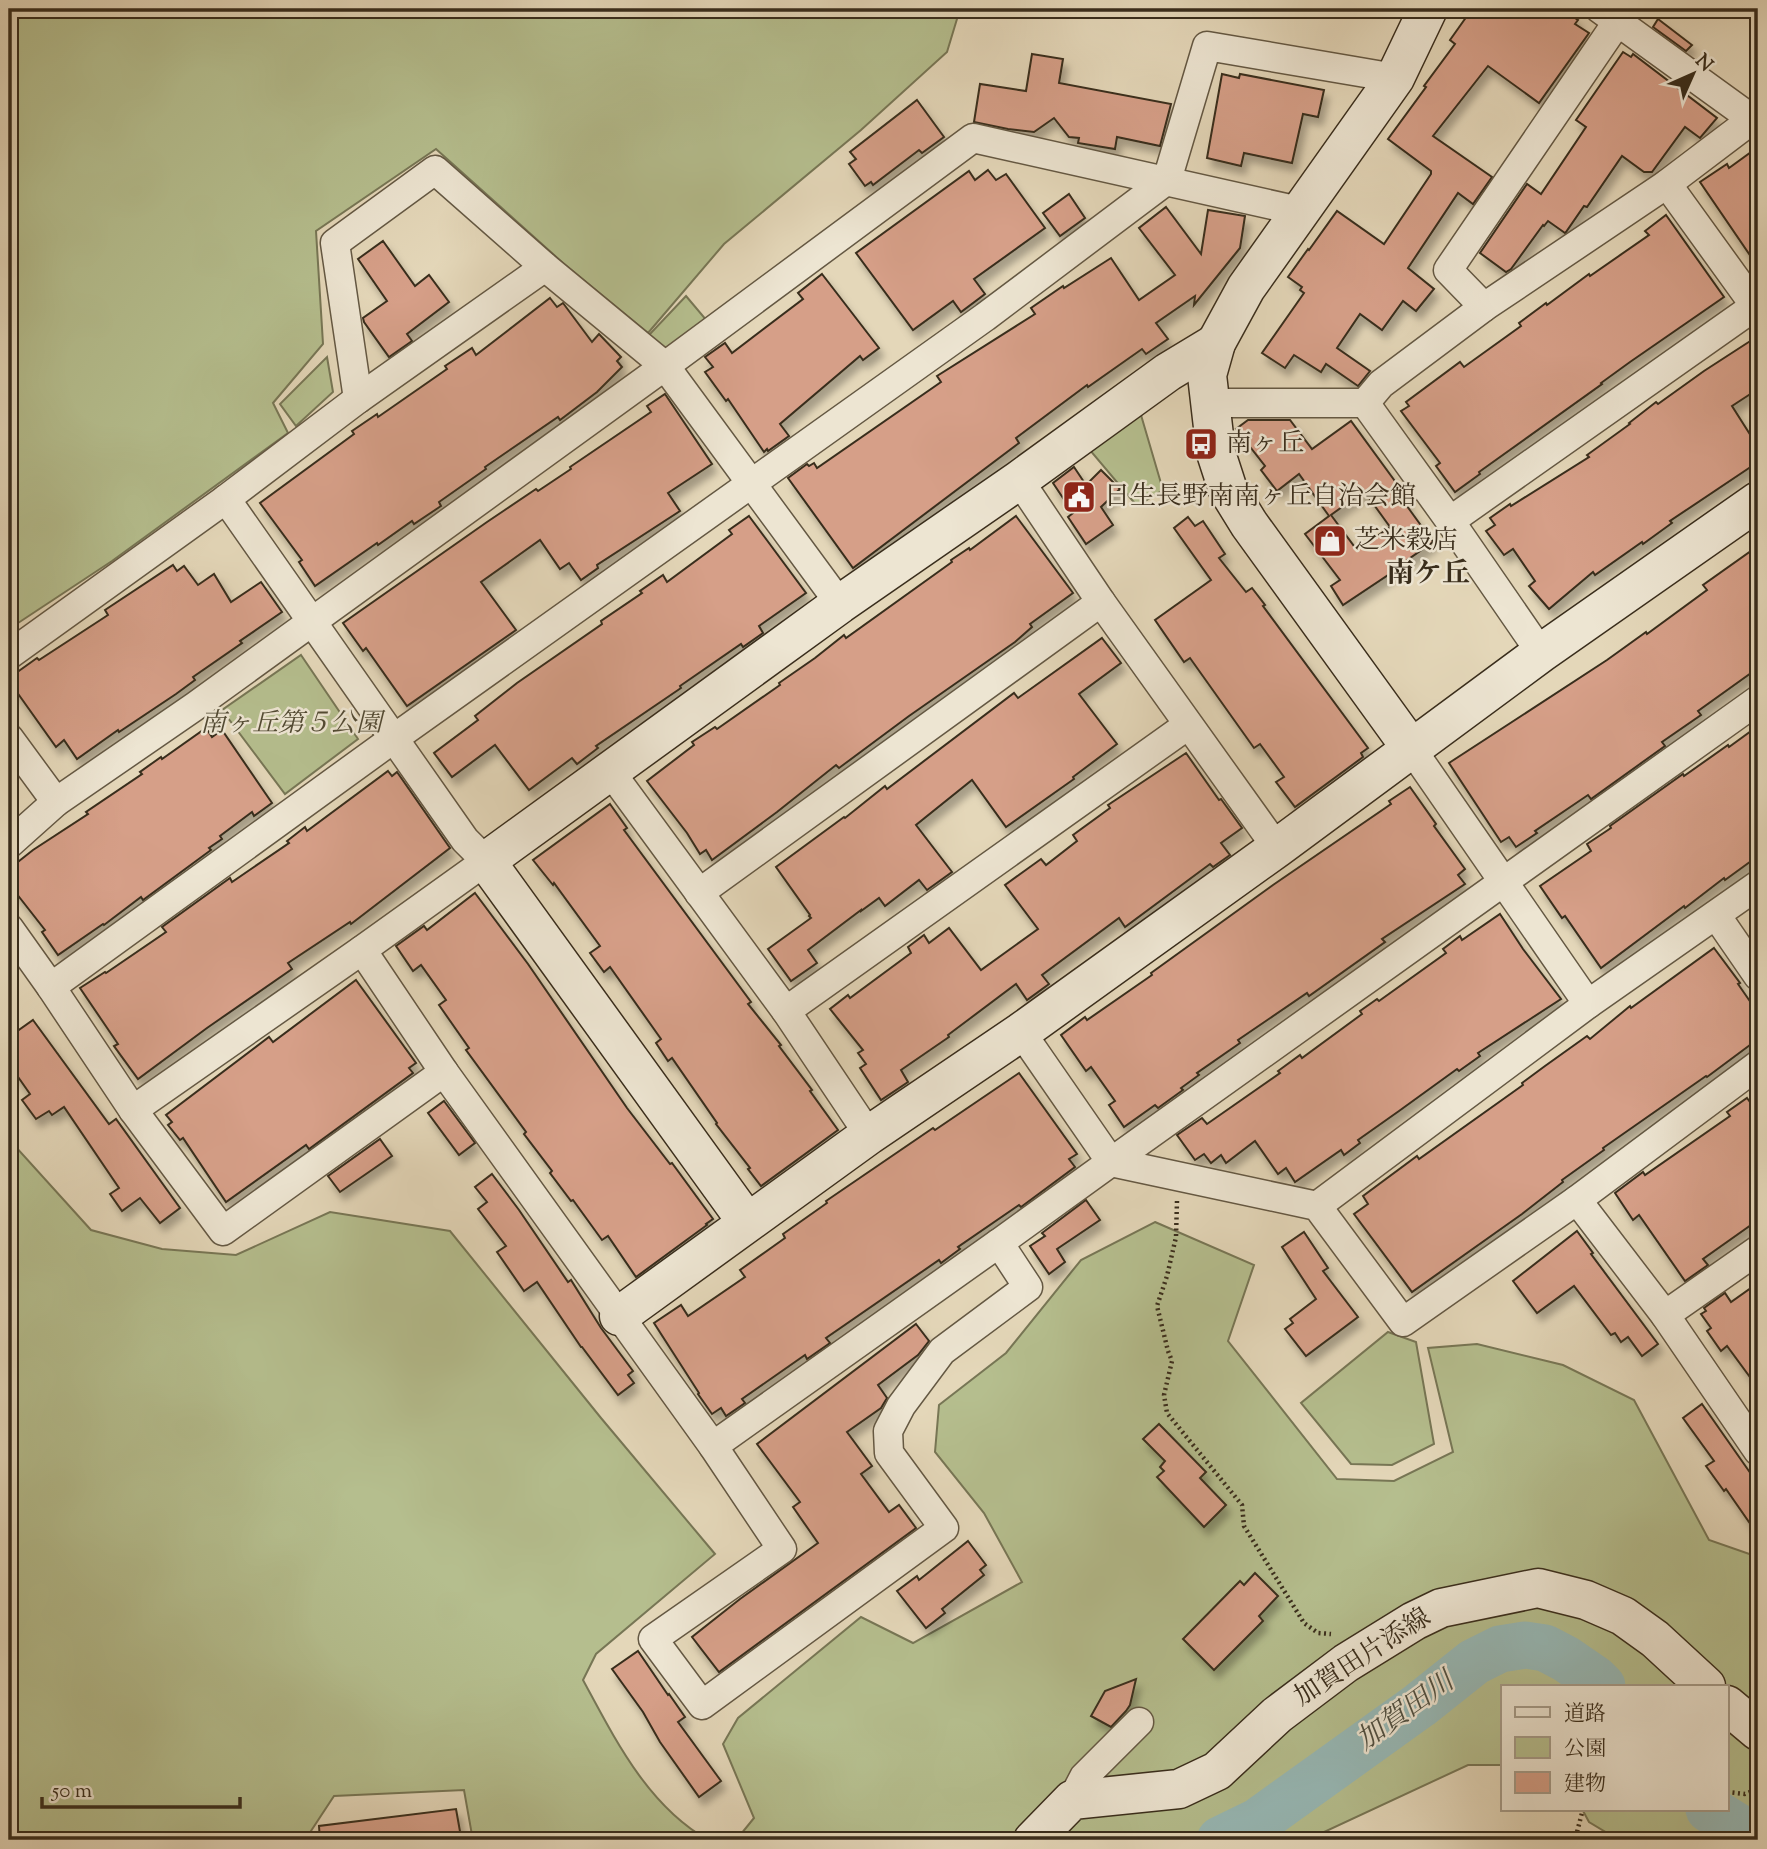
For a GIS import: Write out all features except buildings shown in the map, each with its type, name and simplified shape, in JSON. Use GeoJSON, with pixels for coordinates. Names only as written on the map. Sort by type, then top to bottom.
{"type":"FeatureCollection","features":[{"type":"Feature","properties":{"kind":"street"},"geometry":{"type":"LineString","coordinates":[[1428,9],[1395,78],[1246,288],[1216,343],[1207,375],[1216,453],[1228,490],[1249,524],[1411,748],[1588,1004]]}},
{"type":"Feature","properties":{"kind":"street"},"geometry":{"type":"LineString","coordinates":[[1210,403],[1365,403],[1381,384],[1484,307],[1667,184],[1755,117],[1609,15],[1448,270],[1484,307]]}},
{"type":"Feature","properties":{"kind":"street"},"geometry":{"type":"LineString","coordinates":[[51,987],[393,739],[985,317],[1167,180],[1207,46],[1395,78]]}},
{"type":"Feature","properties":{"kind":"street"},"geometry":{"type":"LineString","coordinates":[[9,844],[56,802],[194,707],[973,138],[1300,211]]}},
{"type":"Feature","properties":{"kind":"street"},"geometry":{"type":"LineString","coordinates":[[358,399],[335,243],[435,170],[545,267],[664,366],[840,604]]}},
{"type":"Feature","properties":{"kind":"street"},"geometry":{"type":"LineString","coordinates":[[1450,521],[1757,307],[1667,184]]}},
{"type":"Feature","properties":{"kind":"street"},"geometry":{"type":"LineString","coordinates":[[9,655],[226,499],[358,399],[545,267]]}},
{"type":"Feature","properties":{"kind":"street"},"geometry":{"type":"LineString","coordinates":[[132,1110],[362,950],[840,604],[1019,480],[1168,372],[1216,343]]}},
{"type":"Feature","properties":{"kind":"street"},"geometry":{"type":"LineString","coordinates":[[1365,403],[1541,653]]}},
{"type":"Feature","properties":{"kind":"street"},"geometry":{"type":"LineString","coordinates":[[1019,480],[1101,602],[1277,848]]}},
{"type":"Feature","properties":{"kind":"street"},"geometry":{"type":"LineString","coordinates":[[226,499],[465,840],[486,861],[747,1222]]}},
{"type":"Feature","properties":{"kind":"street"},"geometry":{"type":"LineString","coordinates":[[619,1316],[869,1135],[1021,1032],[1541,653],[1758,501]]}},
{"type":"Feature","properties":{"kind":"street"},"geometry":{"type":"LineString","coordinates":[[699,893],[1101,602]]}},
{"type":"Feature","properties":{"kind":"street"},"geometry":{"type":"LineString","coordinates":[[713,1446],[1758,700]]}},
{"type":"Feature","properties":{"kind":"street"},"geometry":{"type":"LineString","coordinates":[[786,1011],[1188,725]]}},
{"type":"Feature","properties":{"kind":"street"},"geometry":{"type":"LineString","coordinates":[[9,738],[56,802]]}},
{"type":"Feature","properties":{"kind":"street"},"geometry":{"type":"LineString","coordinates":[[610,771],[786,1011],[869,1135]]}},
{"type":"Feature","properties":{"kind":"street"},"geometry":{"type":"LineString","coordinates":[[1317,1206],[1588,1004],[1758,885]]}},
{"type":"Feature","properties":{"kind":"street"},"geometry":{"type":"LineString","coordinates":[[1716,915],[1758,976]]}},
{"type":"Feature","properties":{"kind":"street"},"geometry":{"type":"LineString","coordinates":[[9,928],[132,1110],[223,1231],[444,1072]]}},
{"type":"Feature","properties":{"kind":"street"},"geometry":{"type":"LineString","coordinates":[[362,950],[444,1072],[713,1446],[782,1549],[653,1639],[702,1705],[944,1528],[889,1453],[888,1431],[901,1406],[942,1351],[1028,1287],[999,1243]]}},
{"type":"Feature","properties":{"kind":"street"},"geometry":{"type":"LineString","coordinates":[[1021,1032],[1111,1162],[1317,1206],[1403,1322],[1577,1200],[1758,1065]]}},
{"type":"Feature","properties":{"kind":"street"},"geometry":{"type":"LineString","coordinates":[[1577,1200],[1665,1315],[1758,1451]]}},
{"type":"Feature","properties":{"kind":"street"},"geometry":{"type":"LineString","coordinates":[[1665,1315],[1758,1250]]}},
{"type":"Feature","properties":{"kind":"street","name":"加賀田片添線"},"geometry":{"type":"LineString","coordinates":[[1072,1800],[1179,1789],[1217,1771],[1277,1715],[1346,1663],[1414,1621],[1441,1608],[1538,1588],[1586,1600],[1623,1616],[1656,1639],[1705,1685]]}},
{"type":"Feature","properties":{"kind":"street"},"geometry":{"type":"LineString","coordinates":[[1728,1706],[1758,1731]]}},
{"type":"Feature","properties":{"kind":"street"},"geometry":{"type":"LineString","coordinates":[[1033,1840],[1072,1800],[1084,1777],[1139,1722]]}},
{"type":"Feature","properties":{"kind":"path"},"geometry":{"type":"LineString","coordinates":[[1177,1176],[1176,1237],[1157,1306],[1172,1361],[1164,1395],[1167,1413],[1242,1505],[1244,1526],[1304,1623],[1318,1633],[1340,1635]]}},
{"type":"Feature","properties":{"kind":"path"},"geometry":{"type":"LineString","coordinates":[[1728,1792],[1745,1794],[1758,1789]]}},
{"type":"Feature","properties":{"kind":"path"},"geometry":{"type":"LineString","coordinates":[[1570,1840],[1577,1832],[1582,1811]]}},
{"type":"Feature","properties":{"kind":"green space"},"geometry":{"type":"Polygon","coordinates":[[[9,9],[960,9],[947,52],[861,130],[724,244],[648,333],[563,263],[436,149],[316,231],[323,344],[273,403],[288,433],[112,561],[9,629],[9,9]]]}},
{"type":"Feature","properties":{"kind":"green space"},"geometry":{"type":"Polygon","coordinates":[[[686,296],[708,322],[667,353],[649,335],[686,296]]]}},
{"type":"Feature","properties":{"kind":"green space"},"geometry":{"type":"Polygon","coordinates":[[[327,357],[333,392],[296,426],[280,404],[327,357]]]}},
{"type":"Feature","properties":{"kind":"green space"},"geometry":{"type":"Polygon","coordinates":[[[1141,415],[1163,490],[1137,506],[1089,449],[1141,415]]]}},
{"type":"Feature","properties":{"kind":"green space","name":"南ヶ丘第５公園"},"geometry":{"type":"Polygon","coordinates":[[[301,655],[358,739],[285,794],[222,710],[301,655]]]}},
{"type":"Feature","properties":{"kind":"green space"},"geometry":{"type":"Polygon","coordinates":[[[9,1134],[14,1145],[91,1230],[162,1249],[236,1255],[330,1212],[450,1231],[715,1554],[596,1654],[583,1680],[607,1725],[650,1790],[667,1809],[708,1840],[466,1840],[472,1835],[464,1790],[334,1796],[305,1840],[9,1840],[9,1134]]]}},
{"type":"Feature","properties":{"kind":"green space"},"geometry":{"type":"Polygon","coordinates":[[[1155,1222],[1254,1265],[1228,1341],[1337,1479],[1394,1481],[1453,1452],[1428,1348],[1477,1344],[1563,1365],[1634,1400],[1709,1540],[1758,1557],[1758,1840],[1619,1840],[1589,1822],[1583,1811],[1728,1811],[1728,1685],[1501,1685],[1501,1765],[1468,1765],[1307,1840],[733,1840],[737,1839],[754,1818],[723,1744],[738,1718],[861,1617],[913,1643],[1022,1582],[984,1513],[935,1452],[939,1405],[1006,1353],[1081,1260],[1155,1222]]]}},
{"type":"Feature","properties":{"kind":"green space"},"geometry":{"type":"Polygon","coordinates":[[[1388,1332],[1416,1342],[1434,1444],[1392,1465],[1351,1464],[1301,1403],[1388,1332]]]}},
{"type":"Feature","properties":{"kind":"waterway","name":"加賀田川"},"geometry":{"type":"LineString","coordinates":[[1220,1840],[1257,1822],[1420,1705],[1474,1662],[1500,1649],[1525,1645],[1545,1648],[1566,1659],[1601,1685]]}},
{"type":"Feature","properties":{"kind":"waterway","name":"加賀田川"},"geometry":{"type":"LineString","coordinates":[[1712,1811],[1758,1837]]}},
{"type":"Feature","properties":{"kind":"place","name":"南ヶ丘"},"geometry":{"type":"Point","coordinates":[1201,444]}},
{"type":"Feature","properties":{"kind":"place","name":"日生長野南南ヶ丘自治会館"},"geometry":{"type":"Point","coordinates":[1079,497]}},
{"type":"Feature","properties":{"kind":"place","name":"芝米穀店"},"geometry":{"type":"Point","coordinates":[1330,541]}},
{"type":"Feature","properties":{"kind":"district","name":"南ケ丘"},"geometry":{"type":"Point","coordinates":[1428,575]}}]}
